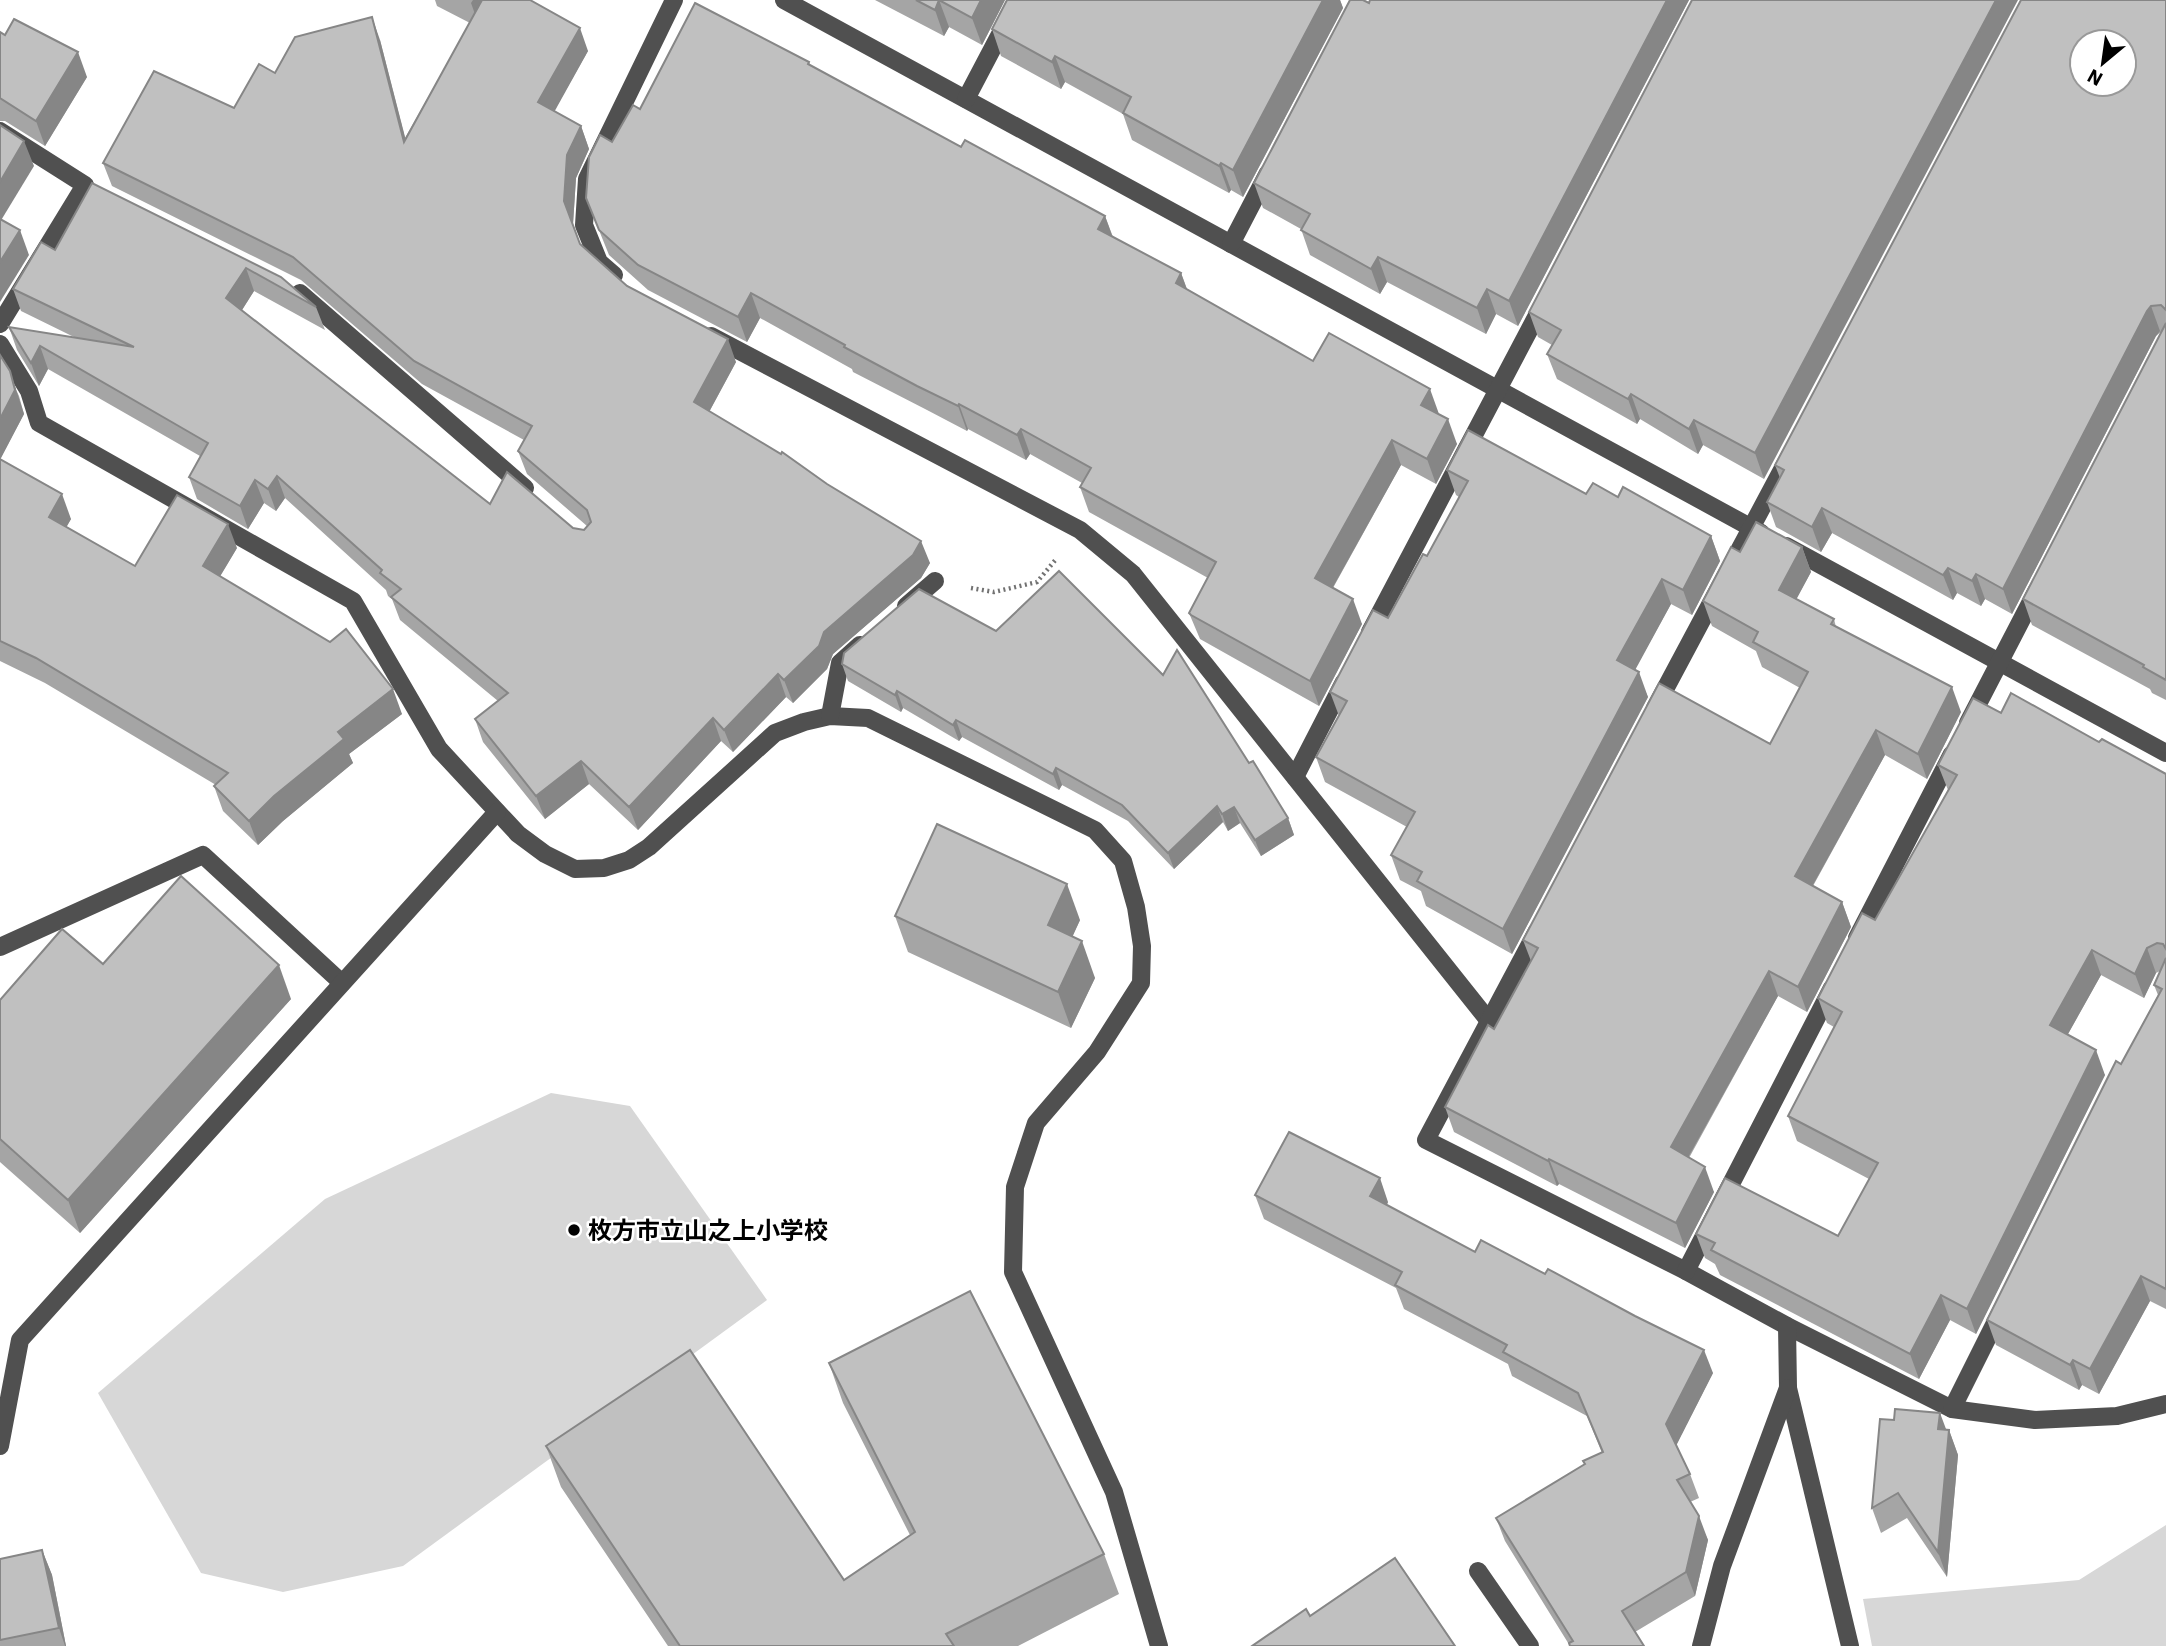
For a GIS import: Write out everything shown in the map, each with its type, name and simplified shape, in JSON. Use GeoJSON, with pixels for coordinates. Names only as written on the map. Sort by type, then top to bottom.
{"type":"FeatureCollection","features":[{"type":"Feature","properties":{"kind":"street"},"geometry":{"type":"LineString","coordinates":[[630,290],[599,262],[583,225],[587,179],[674,0]]}},
{"type":"Feature","properties":{"kind":"street"},"geometry":{"type":"LineString","coordinates":[[784,0],[2166,752]]}},
{"type":"Feature","properties":{"kind":"street"},"geometry":{"type":"LineString","coordinates":[[965,99],[1018,0]]}},
{"type":"Feature","properties":{"kind":"street"},"geometry":{"type":"LineString","coordinates":[[0,131],[91,188],[0,324]]}},
{"type":"Feature","properties":{"kind":"street"},"geometry":{"type":"LineString","coordinates":[[1231,244],[1276,158]]}},
{"type":"Feature","properties":{"kind":"street"},"geometry":{"type":"LineString","coordinates":[[284,284],[296,290],[536,497]]}},
{"type":"Feature","properties":{"kind":"street"},"geometry":{"type":"LineString","coordinates":[[1364,643],[1549,292]]}},
{"type":"Feature","properties":{"kind":"street"},"geometry":{"type":"LineString","coordinates":[[690,325],[1080,530],[1133,574],[1489,1021]]}},
{"type":"Feature","properties":{"kind":"street"},"geometry":{"type":"LineString","coordinates":[[0,344],[29,391],[39,423],[353,601],[439,749],[518,834],[545,854],[575,869],[604,868],[629,860],[649,847],[775,733],[830,716],[868,718],[1095,830],[1123,861],[1142,946],[1140,983],[1097,1052],[1036,1123],[1015,1187],[1013,1272],[1114,1492],[1159,1646]]}},
{"type":"Feature","properties":{"kind":"street"},"geometry":{"type":"LineString","coordinates":[[1647,724],[1797,441]]}},
{"type":"Feature","properties":{"kind":"street"},"geometry":{"type":"LineString","coordinates":[[1853,948],[2045,575]]}},
{"type":"Feature","properties":{"kind":"street"},"geometry":{"type":"LineString","coordinates":[[893,618],[935,581]]}},
{"type":"Feature","properties":{"kind":"street"},"geometry":{"type":"LineString","coordinates":[[830,716],[840,663],[872,636]]}},
{"type":"Feature","properties":{"kind":"street"},"geometry":{"type":"LineString","coordinates":[[1294,777],[1352,668]]}},
{"type":"Feature","properties":{"kind":"street"},"geometry":{"type":"LineString","coordinates":[[0,1446],[20,1340],[497,812]]}},
{"type":"Feature","properties":{"kind":"street"},"geometry":{"type":"LineString","coordinates":[[0,947],[203,855],[342,983]]}},
{"type":"Feature","properties":{"kind":"street"},"geometry":{"type":"LineString","coordinates":[[1548,910],[1426,1140],[1952,1409],[2035,1420],[2117,1416],[2166,1404]]}},
{"type":"Feature","properties":{"kind":"street"},"geometry":{"type":"LineString","coordinates":[[1686,1271],[1840,972]]}},
{"type":"Feature","properties":{"kind":"street"},"geometry":{"type":"LineString","coordinates":[[1952,1409],[2007,1299]]}},
{"type":"Feature","properties":{"kind":"street"},"geometry":{"type":"LineString","coordinates":[[1787,1326],[1788,1388],[1850,1646]]}},
{"type":"Feature","properties":{"kind":"street"},"geometry":{"type":"LineString","coordinates":[[1701,1646],[1722,1566],[1788,1388]]}},
{"type":"Feature","properties":{"kind":"street"},"geometry":{"type":"LineString","coordinates":[[1478,1571],[1530,1646]]}},
{"type":"Feature","properties":{"kind":"path"},"geometry":{"type":"LineString","coordinates":[[935,581],[994,592],[1037,582],[1080,530]]}},
{"type":"Feature","properties":{"kind":"shaded area"},"geometry":{"type":"Polygon","coordinates":[[[551,1093],[630,1106],[767,1300],[403,1566],[283,1592],[201,1573],[98,1393],[325,1199],[551,1093]]]}},
{"type":"Feature","properties":{"kind":"shaded area"},"geometry":{"type":"Polygon","coordinates":[[[2166,1525],[2166,1646],[1872,1646],[1863,1599],[2079,1580],[2166,1525]]]}},
{"type":"Feature","properties":{"kind":"building"},"geometry":{"type":"Polygon","coordinates":[[[482,0],[530,0],[580,28],[538,102],[581,126],[567,155],[564,201],[580,244],[627,286],[728,339],[694,402],[781,454],[782,452],[827,484],[921,541],[913,555],[824,632],[819,646],[784,680],[778,674],[724,730],[713,718],[629,807],[581,761],[536,796],[475,719],[508,693],[391,597],[401,589],[380,573],[382,570],[277,476],[268,489],[255,480],[240,506],[189,477],[208,443],[40,346],[31,363],[9,327],[134,347],[13,289],[41,242],[55,250],[92,183],[281,277],[316,307],[246,268],[226,298],[490,504],[507,472],[573,528],[584,530],[591,522],[587,510],[518,451],[532,426],[414,361],[293,257],[103,163],[154,71],[234,108],[259,64],[275,73],[295,37],[372,17],[404,142],[482,0]]]}},
{"type":"Feature","properties":{"kind":"building"},"geometry":{"type":"Polygon","coordinates":[[[916,0],[939,0],[935,10],[916,0]]]}},
{"type":"Feature","properties":{"kind":"building"},"geometry":{"type":"Polygon","coordinates":[[[939,0],[981,0],[972,18],[939,0]]]}},
{"type":"Feature","properties":{"kind":"building"},"geometry":{"type":"Polygon","coordinates":[[[1007,0],[1323,0],[1233,170],[1221,163],[1219,166],[1123,113],[1131,97],[1055,56],[1052,62],[992,29],[1007,0]]]}},
{"type":"Feature","properties":{"kind":"building"},"geometry":{"type":"Polygon","coordinates":[[[1350,0],[1369,3],[1370,0],[1667,0],[1509,301],[1487,289],[1477,308],[1378,257],[1371,269],[1301,230],[1310,214],[1254,183],[1350,0]]]}},
{"type":"Feature","properties":{"kind":"building"},"geometry":{"type":"Polygon","coordinates":[[[1692,0],[1996,0],[1755,453],[1694,420],[1689,429],[1631,394],[1628,399],[1547,354],[1561,330],[1529,312],[1692,0]]]}},
{"type":"Feature","properties":{"kind":"building"},"geometry":{"type":"Polygon","coordinates":[[[2021,0],[2166,0],[2166,310],[2161,305],[2151,306],[2147,311],[2003,589],[1976,574],[1972,581],[1948,568],[1943,575],[1822,508],[1812,527],[1767,502],[1784,470],[1775,465],[2021,0]]]}},
{"type":"Feature","properties":{"kind":"building"},"geometry":{"type":"Polygon","coordinates":[[[695,3],[809,62],[808,64],[961,147],[965,140],[1105,216],[1098,229],[1181,273],[1176,283],[1313,361],[1329,333],[1430,389],[1421,405],[1448,419],[1427,459],[1392,440],[1315,578],[1353,599],[1310,681],[1191,615],[1189,613],[1216,562],[1080,487],[1091,468],[1021,429],[1017,435],[959,404],[958,406],[917,386],[751,293],[738,317],[638,265],[599,230],[586,198],[589,157],[600,135],[612,142],[633,105],[640,109],[695,3]]]}},
{"type":"Feature","properties":{"kind":"building"},"geometry":{"type":"Polygon","coordinates":[[[14,19],[78,52],[36,121],[0,98],[0,32],[5,35],[14,19]]]}},
{"type":"Feature","properties":{"kind":"building"},"geometry":{"type":"Polygon","coordinates":[[[0,125],[24,141],[0,182],[0,125]]]}},
{"type":"Feature","properties":{"kind":"building"},"geometry":{"type":"Polygon","coordinates":[[[0,219],[20,230],[0,262],[0,219]]]}},
{"type":"Feature","properties":{"kind":"building"},"geometry":{"type":"Polygon","coordinates":[[[2166,323],[2166,680],[2143,667],[2144,665],[2023,599],[2166,323]]]}},
{"type":"Feature","properties":{"kind":"building"},"geometry":{"type":"Polygon","coordinates":[[[0,355],[10,371],[15,390],[0,419],[0,355]]]}},
{"type":"Feature","properties":{"kind":"building"},"geometry":{"type":"Polygon","coordinates":[[[1468,430],[1586,494],[1593,483],[1618,497],[1623,487],[1711,536],[1683,590],[1662,579],[1617,660],[1639,672],[1503,929],[1417,881],[1422,872],[1391,855],[1415,812],[1316,757],[1347,701],[1330,692],[1373,610],[1388,618],[1423,554],[1427,556],[1468,481],[1447,470],[1468,430]]]}},
{"type":"Feature","properties":{"kind":"building"},"geometry":{"type":"Polygon","coordinates":[[[0,459],[62,494],[49,517],[135,566],[177,495],[228,524],[203,566],[330,642],[346,629],[393,689],[338,732],[344,739],[274,796],[249,821],[214,786],[228,773],[36,658],[0,641],[0,459]]]}},
{"type":"Feature","properties":{"kind":"building"},"geometry":{"type":"Polygon","coordinates":[[[1756,522],[1802,547],[1779,590],[1834,619],[1831,624],[1952,687],[1918,754],[1876,730],[1795,876],[1842,902],[1798,987],[1769,971],[1671,1147],[1705,1167],[1676,1223],[1445,1107],[1488,1025],[1494,1029],[1538,948],[1523,940],[1659,683],[1770,744],[1808,672],[1753,642],[1758,632],[1703,601],[1731,547],[1740,552],[1756,522]]]}},
{"type":"Feature","properties":{"kind":"building"},"geometry":{"type":"Polygon","coordinates":[[[1059,571],[1163,675],[1177,650],[1249,763],[1253,761],[1288,818],[1255,840],[1234,807],[1222,814],[1217,806],[1168,853],[1122,805],[1056,768],[1053,774],[956,720],[953,725],[897,691],[895,695],[842,664],[844,653],[919,589],[996,631],[1059,571]]]}},
{"type":"Feature","properties":{"kind":"building"},"geometry":{"type":"Polygon","coordinates":[[[2011,693],[2099,742],[2102,739],[2166,774],[2166,949],[2163,944],[2157,943],[2147,948],[2135,974],[2092,950],[2050,1025],[2096,1050],[1967,1309],[1941,1295],[1910,1354],[1711,1250],[1715,1243],[1696,1234],[1725,1178],[1838,1236],[1878,1163],[1788,1116],[1842,1012],[1818,998],[1862,913],[1875,920],[1957,775],[1938,765],[1973,698],[2001,713],[2011,693]]]}},
{"type":"Feature","properties":{"kind":"building"},"geometry":{"type":"Polygon","coordinates":[[[937,824],[1067,884],[1048,925],[1082,941],[1058,992],[895,916],[937,824]]]}},
{"type":"Feature","properties":{"kind":"building"},"geometry":{"type":"Polygon","coordinates":[[[181,876],[279,965],[68,1200],[0,1139],[0,1000],[62,929],[103,964],[181,876]]]}},
{"type":"Feature","properties":{"kind":"building"},"geometry":{"type":"Polygon","coordinates":[[[2166,958],[2166,1289],[2141,1276],[2090,1369],[2073,1360],[2070,1365],[1987,1320],[2116,1061],[2121,1064],[2162,989],[2154,985],[2166,958]]]}},
{"type":"Feature","properties":{"kind":"building"},"geometry":{"type":"Polygon","coordinates":[[[1289,1132],[1380,1178],[1370,1196],[1475,1252],[1481,1240],[1545,1274],[1548,1269],[1704,1350],[1666,1424],[1690,1474],[1677,1480],[1699,1516],[1686,1572],[1622,1611],[1644,1646],[1570,1646],[1569,1643],[1573,1641],[1496,1518],[1585,1464],[1583,1461],[1603,1452],[1578,1393],[1503,1352],[1507,1345],[1395,1285],[1402,1272],[1255,1195],[1289,1132]]]}},
{"type":"Feature","properties":{"kind":"building"},"geometry":{"type":"Polygon","coordinates":[[[970,1291],[1104,1554],[946,1634],[954,1646],[680,1646],[546,1446],[690,1350],[844,1580],[915,1532],[829,1363],[970,1291]]]}},
{"type":"Feature","properties":{"kind":"building"},"geometry":{"type":"Polygon","coordinates":[[[1895,1409],[1940,1413],[1938,1429],[1949,1430],[1938,1552],[1898,1493],[1872,1508],[1880,1419],[1894,1420],[1895,1409]]]}},
{"type":"Feature","properties":{"kind":"building"},"geometry":{"type":"Polygon","coordinates":[[[42,1550],[59,1628],[0,1640],[0,1559],[42,1550]]]}},
{"type":"Feature","properties":{"kind":"building"},"geometry":{"type":"Polygon","coordinates":[[[1395,1558],[1455,1646],[1252,1646],[1306,1609],[1310,1616],[1395,1558]]]}},
{"type":"Feature","properties":{"kind":"place","name":"枚方市立山之上小学校"},"geometry":{"type":"Point","coordinates":[574,1230]}}]}
